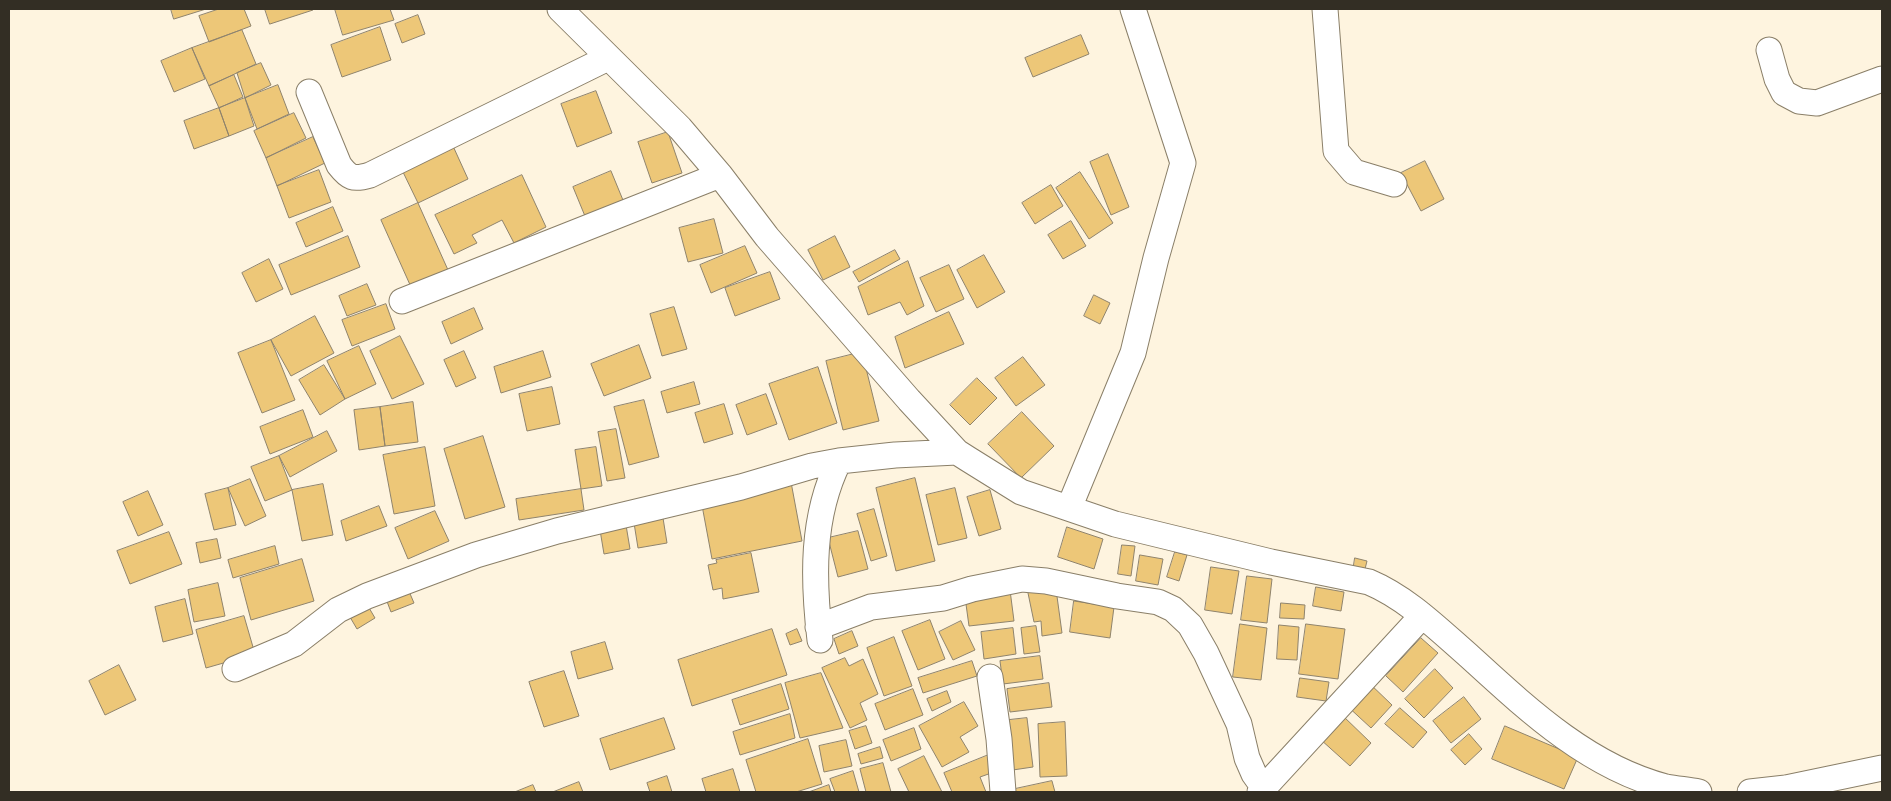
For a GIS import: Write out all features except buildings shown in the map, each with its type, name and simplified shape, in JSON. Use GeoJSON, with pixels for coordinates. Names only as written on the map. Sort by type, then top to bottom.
{"type":"FeatureCollection","features":[{"type":"Feature","properties":{"kind":"street"},"geometry":{"type":"LineString","coordinates":[[560,9],[680,128],[720,175],[767,237],[909,400],[957,452],[1021,492],[1115,524],[1369,582],[1395,595],[1422,616],[1520,702],[1591,754],[1641,778],[1666,787],[1699,792]]}},
{"type":"Feature","properties":{"kind":"street"},"geometry":{"type":"LineString","coordinates":[[1060,505],[1133,353],[1156,258],[1183,163],[1133,9]]}},
{"type":"Feature","properties":{"kind":"street"},"geometry":{"type":"LineString","coordinates":[[1325,9],[1336,151],[1354,172],[1394,184]]}},
{"type":"Feature","properties":{"kind":"street"},"geometry":{"type":"LineString","coordinates":[[1769,50],[1784,93],[1799,101],[1817,103],[1882,79]]}},
{"type":"Feature","properties":{"kind":"street"},"geometry":{"type":"LineString","coordinates":[[310,92],[339,164],[347,175],[358,179],[370,176],[608,58]]}},
{"type":"Feature","properties":{"kind":"street"},"geometry":{"type":"LineString","coordinates":[[402,301],[720,175]]}},
{"type":"Feature","properties":{"kind":"street"},"geometry":{"type":"LineString","coordinates":[[235,669],[294,644],[338,610],[367,596],[476,555],[557,531],[741,488],[812,466],[895,455],[957,452]]}},
{"type":"Feature","properties":{"kind":"street"},"geometry":{"type":"LineString","coordinates":[[839,461],[828,486],[816,540],[815,589],[819,629],[871,607],[943,598],[972,589],[1022,579],[1046,581],[1117,596],[1158,602],[1172,609],[1190,625],[1206,653],[1239,724],[1246,758],[1254,774],[1266,785],[1422,616]]}},
{"type":"Feature","properties":{"kind":"street"},"geometry":{"type":"LineString","coordinates":[[990,677],[1003,792]]}},
{"type":"Feature","properties":{"kind":"street"},"geometry":{"type":"LineString","coordinates":[[1750,792],[1786,788],[1882,768]]}}]}
